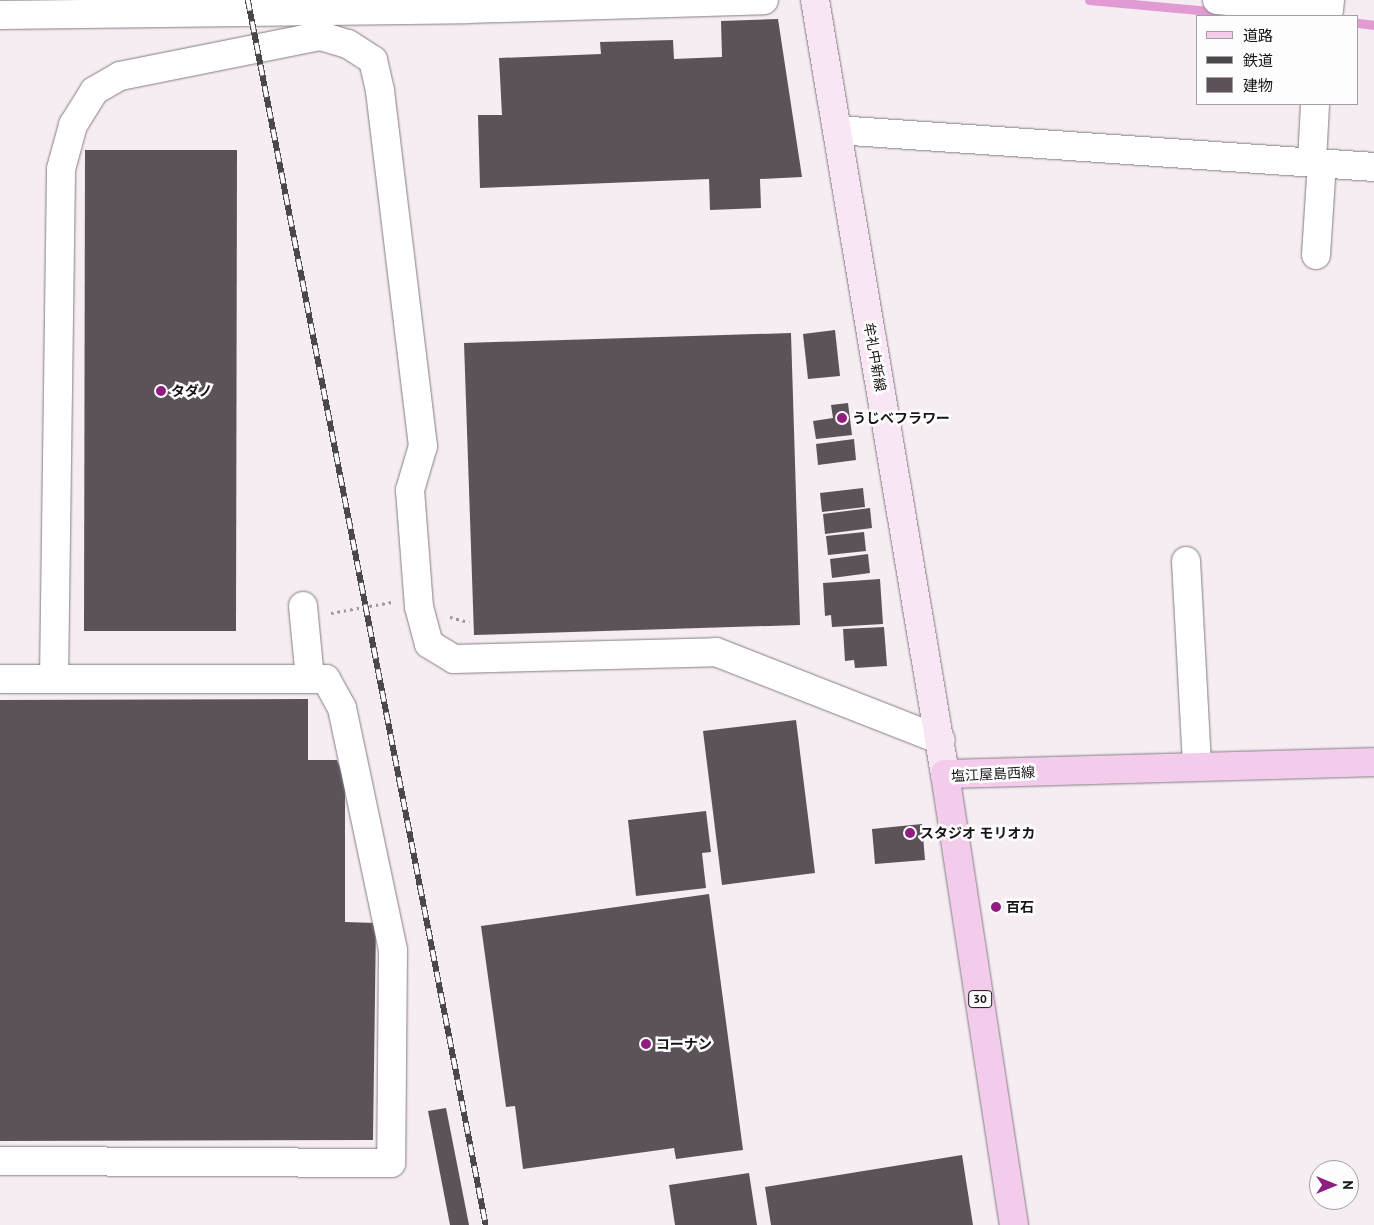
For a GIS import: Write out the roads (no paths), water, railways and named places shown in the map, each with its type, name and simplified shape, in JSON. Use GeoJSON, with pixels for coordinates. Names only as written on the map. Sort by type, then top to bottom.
{"type":"FeatureCollection","features":[{"type":"Feature","properties":{"kind":"main road","name":"牟礼中新線"},"geometry":{"type":"LineString","coordinates":[[815,0],[945,774]]}},
{"type":"Feature","properties":{"kind":"main road","name":"塩江屋島西線"},"geometry":{"type":"LineString","coordinates":[[1014,1225],[945,774],[1374,762]]}},
{"type":"Feature","properties":{"kind":"street"},"geometry":{"type":"LineString","coordinates":[[0,15],[457,9],[764,0]]}},
{"type":"Feature","properties":{"kind":"street"},"geometry":{"type":"LineString","coordinates":[[1217,0],[1329,10],[1330,0]]}},
{"type":"Feature","properties":{"kind":"street"},"geometry":{"type":"LineString","coordinates":[[54,679],[61,169],[72,125],[94,91],[120,76],[322,36],[348,44],[373,60],[380,91],[423,446],[410,490],[419,607],[429,644],[454,660],[716,652],[940,740]]}},
{"type":"Feature","properties":{"kind":"street"},"geometry":{"type":"LineString","coordinates":[[1315,105],[1317,163],[1316,256]]}},
{"type":"Feature","properties":{"kind":"street"},"geometry":{"type":"LineString","coordinates":[[837,130],[1374,167]]}},
{"type":"Feature","properties":{"kind":"street"},"geometry":{"type":"LineString","coordinates":[[1186,562],[1197,767]]}},
{"type":"Feature","properties":{"kind":"street"},"geometry":{"type":"LineString","coordinates":[[304,613],[310,679]]}},
{"type":"Feature","properties":{"kind":"street"},"geometry":{"type":"LineString","coordinates":[[0,679],[326,679],[342,708],[393,950],[391,1163],[0,1161]]}},
{"type":"Feature","properties":{"kind":"waterway"},"geometry":{"type":"LineString","coordinates":[[1089,0],[1220,12]]}},
{"type":"Feature","properties":{"kind":"waterway"},"geometry":{"type":"LineString","coordinates":[[1359,23],[1374,25]]}},
{"type":"Feature","properties":{"kind":"railway"},"geometry":{"type":"LineString","coordinates":[[248,0],[486,1225]]}},
{"type":"Feature","properties":{"kind":"place","name":"タダノ"},"geometry":{"type":"Point","coordinates":[161,391]}},
{"type":"Feature","properties":{"kind":"place","name":"うじべフラワー"},"geometry":{"type":"Point","coordinates":[842,418]}},
{"type":"Feature","properties":{"kind":"place","name":"スタジオ モリオカ"},"geometry":{"type":"Point","coordinates":[910,833]}},
{"type":"Feature","properties":{"kind":"place","name":"百石"},"geometry":{"type":"Point","coordinates":[996,907]}},
{"type":"Feature","properties":{"kind":"place","name":"コーナン"},"geometry":{"type":"Point","coordinates":[646,1044]}}]}
